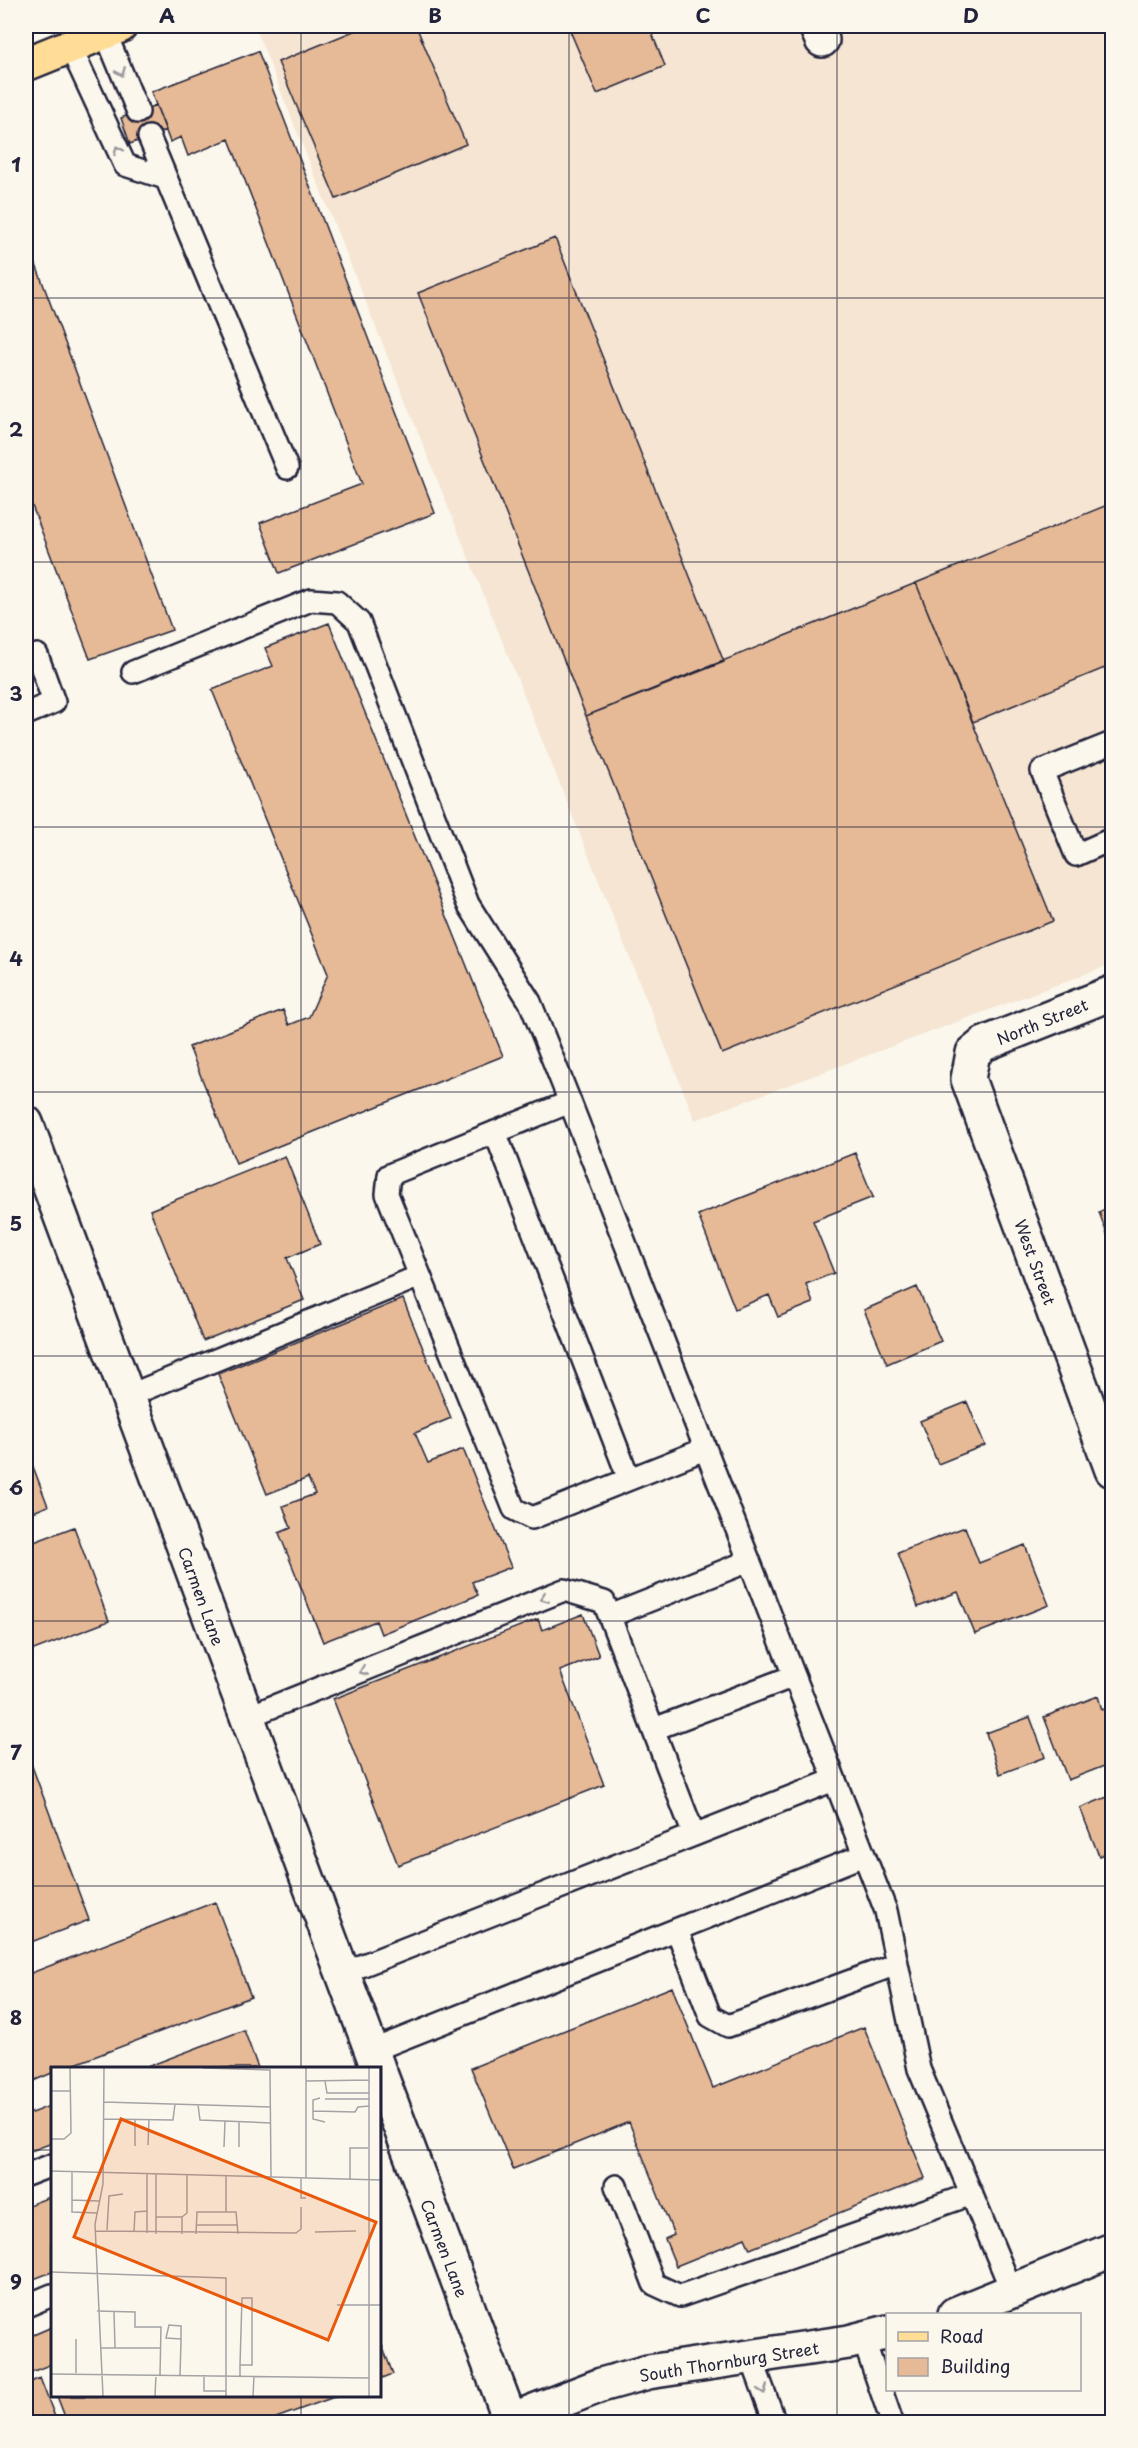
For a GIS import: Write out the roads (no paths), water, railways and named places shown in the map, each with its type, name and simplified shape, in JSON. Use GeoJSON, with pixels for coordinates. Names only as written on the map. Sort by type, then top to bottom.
{"type":"FeatureCollection","features":[{"type":"Feature","properties":{"kind":"main road"},"geometry":{"type":"LineString","coordinates":[[26,63],[112,28]]}},
{"type":"Feature","properties":{"kind":"street","name":"North Street"},"geometry":{"type":"LineString","coordinates":[[973,1053],[984,1044],[1113,993]]}},
{"type":"Feature","properties":{"kind":"street","name":"West Street"},"geometry":{"type":"LineString","coordinates":[[973,1053],[968,1079],[1113,1470]]}},
{"type":"Feature","properties":{"kind":"street","name":"Carmen Lane"},"geometry":{"type":"LineString","coordinates":[[26,1123],[376,2064]]}},
{"type":"Feature","properties":{"kind":"street","name":"Carmen Lane"},"geometry":{"type":"LineString","coordinates":[[381,2077],[509,2422]]}},
{"type":"Feature","properties":{"kind":"street"},"geometry":{"type":"LineString","coordinates":[[957,2313],[1113,2250]]}},
{"type":"Feature","properties":{"kind":"street","name":"South Thornburg Street"},"geometry":{"type":"LineString","coordinates":[[509,2422],[601,2385],[648,2372],[875,2335]]}},
{"type":"Feature","properties":{"kind":"lane"},"geometry":{"type":"LineString","coordinates":[[112,28],[138,111]]}},
{"type":"Feature","properties":{"kind":"lane"},"geometry":{"type":"LineString","coordinates":[[70,46],[125,165],[165,178]]}},
{"type":"Feature","properties":{"kind":"lane"},"geometry":{"type":"LineString","coordinates":[[150,137],[165,178],[287,468]]}},
{"type":"Feature","properties":{"kind":"lane"},"geometry":{"type":"LineString","coordinates":[[133,672],[311,600],[337,602],[359,622],[468,904],[530,1002],[570,1102],[886,1911],[919,2069],[1012,2291]]}},
{"type":"Feature","properties":{"kind":"lane"},"geometry":{"type":"LineString","coordinates":[[26,714],[54,702],[37,655]]}},
{"type":"Feature","properties":{"kind":"lane"},"geometry":{"type":"LineString","coordinates":[[1113,743],[1042,771],[1076,855],[1113,839]]}},
{"type":"Feature","properties":{"kind":"lane"},"geometry":{"type":"LineString","coordinates":[[570,1102],[388,1174],[387,1194],[514,1509],[532,1518],[705,1449]]}},
{"type":"Feature","properties":{"kind":"lane"},"geometry":{"type":"LineString","coordinates":[[495,1131],[629,1479]]}},
{"type":"Feature","properties":{"kind":"lane"},"geometry":{"type":"LineString","coordinates":[[128,1396],[420,1276]]}},
{"type":"Feature","properties":{"kind":"lane"},"geometry":{"type":"LineString","coordinates":[[610,1616],[748,1560]]}},
{"type":"Feature","properties":{"kind":"lane"},"geometry":{"type":"LineString","coordinates":[[247,1717],[564,1590],[604,1602],[694,1835]]}},
{"type":"Feature","properties":{"kind":"lane"},"geometry":{"type":"LineString","coordinates":[[654,1729],[794,1676]]}},
{"type":"Feature","properties":{"kind":"lane"},"geometry":{"type":"LineString","coordinates":[[342,1973],[834,1780]]}},
{"type":"Feature","properties":{"kind":"lane"},"geometry":{"type":"LineString","coordinates":[[376,2064],[677,1930],[864,1855]]}},
{"type":"Feature","properties":{"kind":"lane"},"geometry":{"type":"LineString","coordinates":[[677,1930],[710,2016],[728,2026],[897,1964]]}},
{"type":"Feature","properties":{"kind":"lane"},"geometry":{"type":"LineString","coordinates":[[26,2175],[51,2165]]}},
{"type":"Feature","properties":{"kind":"lane"},"geometry":{"type":"LineString","coordinates":[[616,2186],[654,2284],[680,2296],[972,2194]]}},
{"type":"Feature","properties":{"kind":"lane"},"geometry":{"type":"LineString","coordinates":[[26,2306],[51,2295]]}},
{"type":"Feature","properties":{"kind":"lane"},"geometry":{"type":"LineString","coordinates":[[875,2335],[892,2422]]}},
{"type":"Feature","properties":{"kind":"lane"},"geometry":{"type":"LineString","coordinates":[[751,2357],[775,2422]]}}]}
